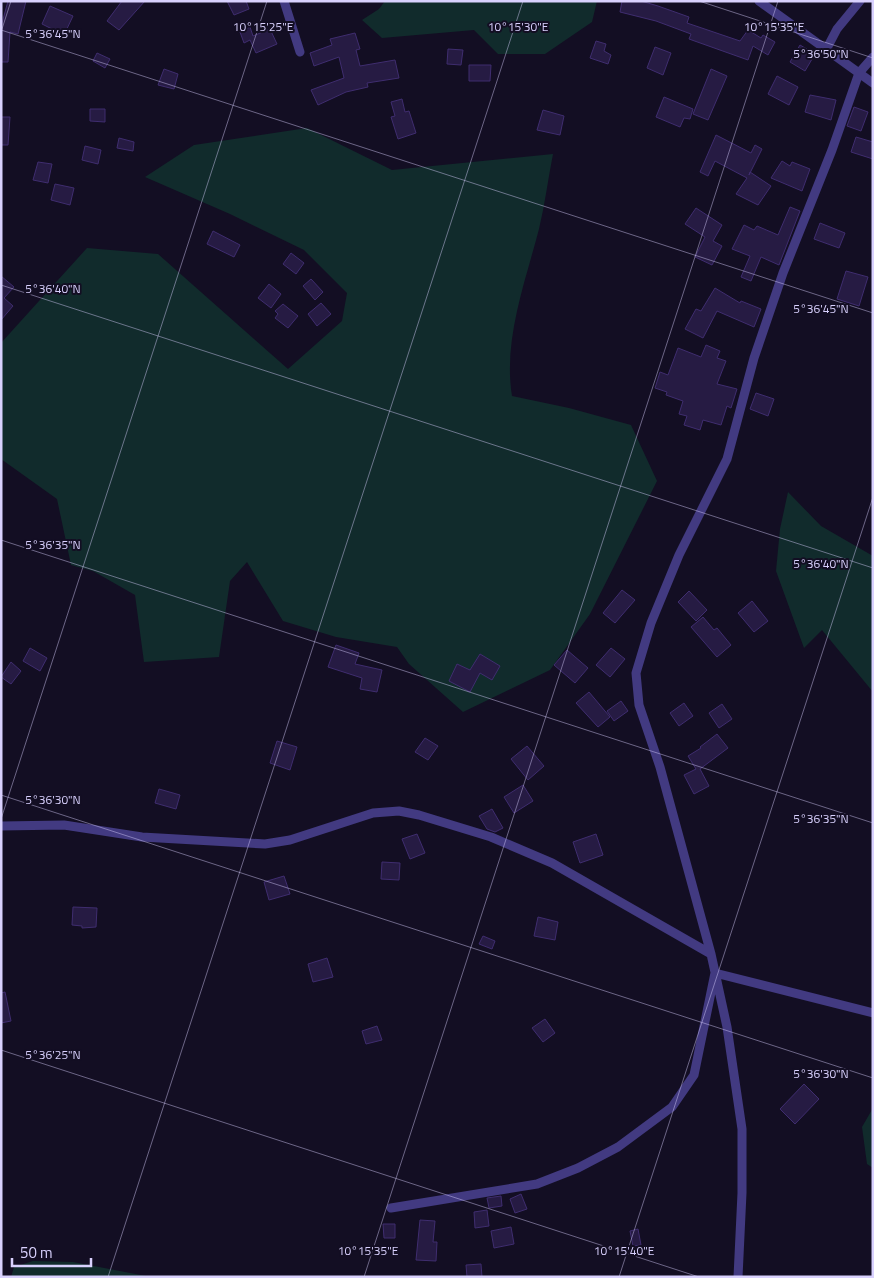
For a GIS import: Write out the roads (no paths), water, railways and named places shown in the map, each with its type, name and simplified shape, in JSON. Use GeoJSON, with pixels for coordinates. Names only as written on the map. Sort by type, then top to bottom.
{"type":"FeatureCollection","features":[{"type":"Feature","properties":{"kind":"street"},"geometry":{"type":"LineString","coordinates":[[284,1],[300,52]]}},
{"type":"Feature","properties":{"kind":"street"},"geometry":{"type":"LineString","coordinates":[[759,1],[873,83]]}},
{"type":"Feature","properties":{"kind":"street"},"geometry":{"type":"LineString","coordinates":[[826,50],[837,29],[860,1]]}},
{"type":"Feature","properties":{"kind":"street"},"geometry":{"type":"LineString","coordinates":[[738,1277],[742,1193],[742,1129],[727,1027],[711,954],[660,767],[639,705],[636,673],[648,631],[678,555],[727,459],[767,317],[859,74],[873,57]]}},
{"type":"Feature","properties":{"kind":"street"},"geometry":{"type":"LineString","coordinates":[[1,826],[64,825],[142,837],[265,844],[290,840],[374,813],[386,811],[412,814],[492,837],[552,863],[711,954]]}},
{"type":"Feature","properties":{"kind":"street"},"geometry":{"type":"LineString","coordinates":[[715,973],[873,1013]]}},
{"type":"Feature","properties":{"kind":"street"},"geometry":{"type":"LineString","coordinates":[[391,1208],[537,1184],[578,1168],[618,1147],[672,1107],[694,1075],[715,973]]}}]}
